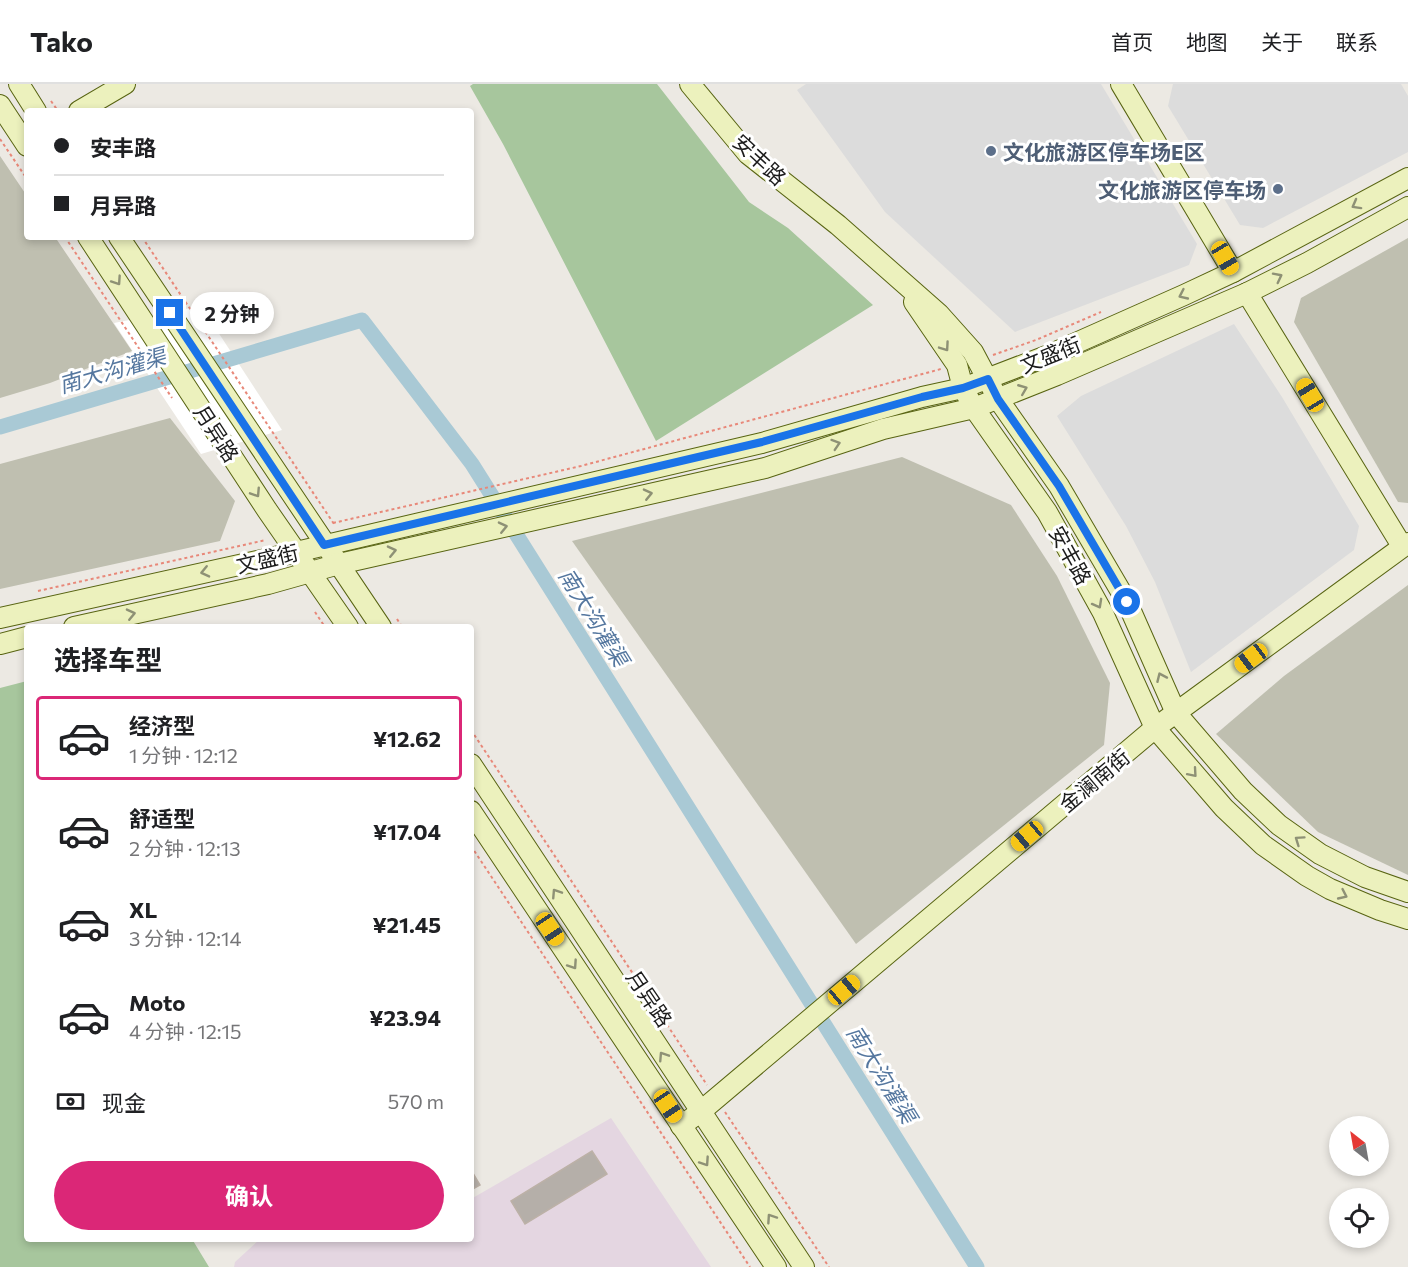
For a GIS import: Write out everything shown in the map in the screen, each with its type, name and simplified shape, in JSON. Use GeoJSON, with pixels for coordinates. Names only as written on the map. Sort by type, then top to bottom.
{"type":"FeatureCollection","features":[{"type":"Feature","properties":{"kind":"main road"},"geometry":{"type":"LineString","coordinates":[[18,84],[34,108]]}},
{"type":"Feature","properties":{"kind":"main road"},"geometry":{"type":"LineString","coordinates":[[84,108],[125,84]]}},
{"type":"Feature","properties":{"kind":"main road","name":"安丰路"},"geometry":{"type":"LineString","coordinates":[[691,84],[748,154],[838,225],[939,314],[973,352],[998,399],[1059,486],[1127,602],[1176,713],[1243,791],[1279,825],[1320,854],[1372,880],[1408,892]]}},
{"type":"Feature","properties":{"kind":"main road"},"geometry":{"type":"LineString","coordinates":[[1124,85],[1233,272]]}},
{"type":"Feature","properties":{"kind":"main road"},"geometry":{"type":"LineString","coordinates":[[0,105],[24,141]]}},
{"type":"Feature","properties":{"kind":"main road","name":"文盛街"},"geometry":{"type":"LineString","coordinates":[[0,618],[290,543],[433,519],[572,478],[762,442],[922,397],[963,388],[1117,326],[1233,272],[1408,178]]}},
{"type":"Feature","properties":{"kind":"main road","name":"文盛街"},"geometry":{"type":"LineString","coordinates":[[88,624],[268,584],[339,564],[446,539],[765,468],[883,429],[974,408],[1247,293],[1307,263],[1408,207]]}},
{"type":"Feature","properties":{"kind":"main road","name":"安丰路"},"geometry":{"type":"LineString","coordinates":[[838,225],[903,287],[957,365],[963,388],[974,408],[1047,512],[1103,613],[1155,728],[1224,808],[1277,856],[1330,889],[1408,919]]}},
{"type":"Feature","properties":{"kind":"main road","name":"月异路"},"geometry":{"type":"LineString","coordinates":[[90,240],[346,624]]}},
{"type":"Feature","properties":{"kind":"main road","name":"月异路"},"geometry":{"type":"LineString","coordinates":[[121,240],[318,537],[379,624]]}},
{"type":"Feature","properties":{"kind":"main road"},"geometry":{"type":"LineString","coordinates":[[1247,293],[1405,544]]}},
{"type":"Feature","properties":{"kind":"main road","name":"金澜南街"},"geometry":{"type":"LineString","coordinates":[[681,1126],[1155,728],[1405,544]]}},
{"type":"Feature","properties":{"kind":"main road"},"geometry":{"type":"LineString","coordinates":[[0,644],[24,639]]}},
{"type":"Feature","properties":{"kind":"main road","name":"月异路"},"geometry":{"type":"LineString","coordinates":[[474,769],[804,1267]]}},
{"type":"Feature","properties":{"kind":"main road"},"geometry":{"type":"LineString","coordinates":[[474,816],[776,1267]]}},
{"type":"Feature","properties":{"kind":"path"},"geometry":{"type":"LineString","coordinates":[[0,138],[24,174]]}},
{"type":"Feature","properties":{"kind":"path","name":"月异路"},"geometry":{"type":"LineString","coordinates":[[67,240],[174,402]]}},
{"type":"Feature","properties":{"kind":"path"},"geometry":{"type":"LineString","coordinates":[[144,240],[271,429]]}},
{"type":"Feature","properties":{"kind":"path","name":"文盛街"},"geometry":{"type":"LineString","coordinates":[[978,361],[1036,340],[1109,308]]}},
{"type":"Feature","properties":{"kind":"path","name":"文盛街"},"geometry":{"type":"LineString","coordinates":[[318,537],[422,502],[572,478],[957,365]]}},
{"type":"Feature","properties":{"kind":"path","name":"文盛街"},"geometry":{"type":"LineString","coordinates":[[35,592],[290,543]]}},
{"type":"Feature","properties":{"kind":"path","name":"月异路"},"geometry":{"type":"LineString","coordinates":[[474,735],[828,1267]]}},
{"type":"Feature","properties":{"kind":"path"},"geometry":{"type":"LineString","coordinates":[[474,851],[750,1267]]}},
{"type":"Feature","properties":{"kind":"shaded area","name":"文化旅游区停车场E区"},"geometry":{"type":"Polygon","coordinates":[[[806,84],[1101,84],[1197,244],[1189,265],[1015,332],[885,212],[797,90],[806,84]]]}},
{"type":"Feature","properties":{"kind":"shaded area","name":"文化旅游区停车场"},"geometry":{"type":"Polygon","coordinates":[[[1173,84],[1401,84],[1408,96],[1408,152],[1263,228],[1240,225],[1168,106],[1173,84]]]}},
{"type":"Feature","properties":{"kind":"shaded area"},"geometry":{"type":"Polygon","coordinates":[[[0,156],[24,192],[24,240],[57,240],[132,351],[50,383],[0,398],[0,156]]]}},
{"type":"Feature","properties":{"kind":"shaded area"},"geometry":{"type":"Polygon","coordinates":[[[1408,238],[1408,503],[1398,502],[1294,322],[1301,298],[1408,238]]]}},
{"type":"Feature","properties":{"kind":"shaded area"},"geometry":{"type":"Polygon","coordinates":[[[1234,324],[1282,397],[1359,526],[1354,550],[1191,672],[1155,582],[1126,526],[1057,416],[1081,396],[1234,324]]]}},
{"type":"Feature","properties":{"kind":"shaded area"},"geometry":{"type":"Polygon","coordinates":[[[170,418],[235,501],[220,541],[0,589],[0,464],[170,418]]]}},
{"type":"Feature","properties":{"kind":"shaded area"},"geometry":{"type":"Polygon","coordinates":[[[902,457],[1011,505],[1057,576],[1110,683],[1104,745],[856,944],[572,541],[902,457]]]}},
{"type":"Feature","properties":{"kind":"shaded area"},"geometry":{"type":"Polygon","coordinates":[[[1408,585],[1408,875],[1318,832],[1216,734],[1284,676],[1408,585]]]}},
{"type":"Feature","properties":{"kind":"shaded area"},"geometry":{"type":"Polygon","coordinates":[[[611,1118],[711,1267],[234,1267],[235,1262],[257,1242],[474,1242],[474,1197],[611,1118]]]}},
{"type":"Feature","properties":{"kind":"green space"},"geometry":{"type":"Polygon","coordinates":[[[473,84],[657,84],[749,202],[788,228],[873,305],[656,441],[503,144],[470,86],[473,84]]]}},
{"type":"Feature","properties":{"kind":"green space"},"geometry":{"type":"Polygon","coordinates":[[[24,682],[24,1242],[194,1242],[209,1267],[0,1267],[0,688],[24,682]]]}},
{"type":"Feature","properties":{"kind":"pier"},"geometry":{"type":"Polygon","coordinates":[[[201,306],[282,430],[201,454],[114,323],[201,306]]]}},
{"type":"Feature","properties":{"kind":"building"},"geometry":{"type":"Polygon","coordinates":[[[592,1151],[607,1174],[525,1224],[511,1201],[592,1151]]]}},
{"type":"Feature","properties":{"kind":"building"},"geometry":{"type":"Polygon","coordinates":[[[474,1175],[480,1185],[474,1188],[474,1175]]]}},
{"type":"Feature","properties":{"kind":"waterway","name":"南大沟灌渠"},"geometry":{"type":"LineString","coordinates":[[0,427],[362,320],[472,464],[977,1267]]}},
{"type":"Feature","properties":{"kind":"place","name":"文化旅游区停车场E区"},"geometry":{"type":"Point","coordinates":[991,151]}},
{"type":"Feature","properties":{"kind":"place","name":"文化旅游区停车场"},"geometry":{"type":"Point","coordinates":[1278,189]}},
{"type":"Feature","properties":{"kind":"route"},"geometry":{"type":"LineString","coordinates":[[170,313],[324,545],[762,442],[922,397],[963,388],[988,379],[998,399],[1059,486],[1127,602]]}}]}
